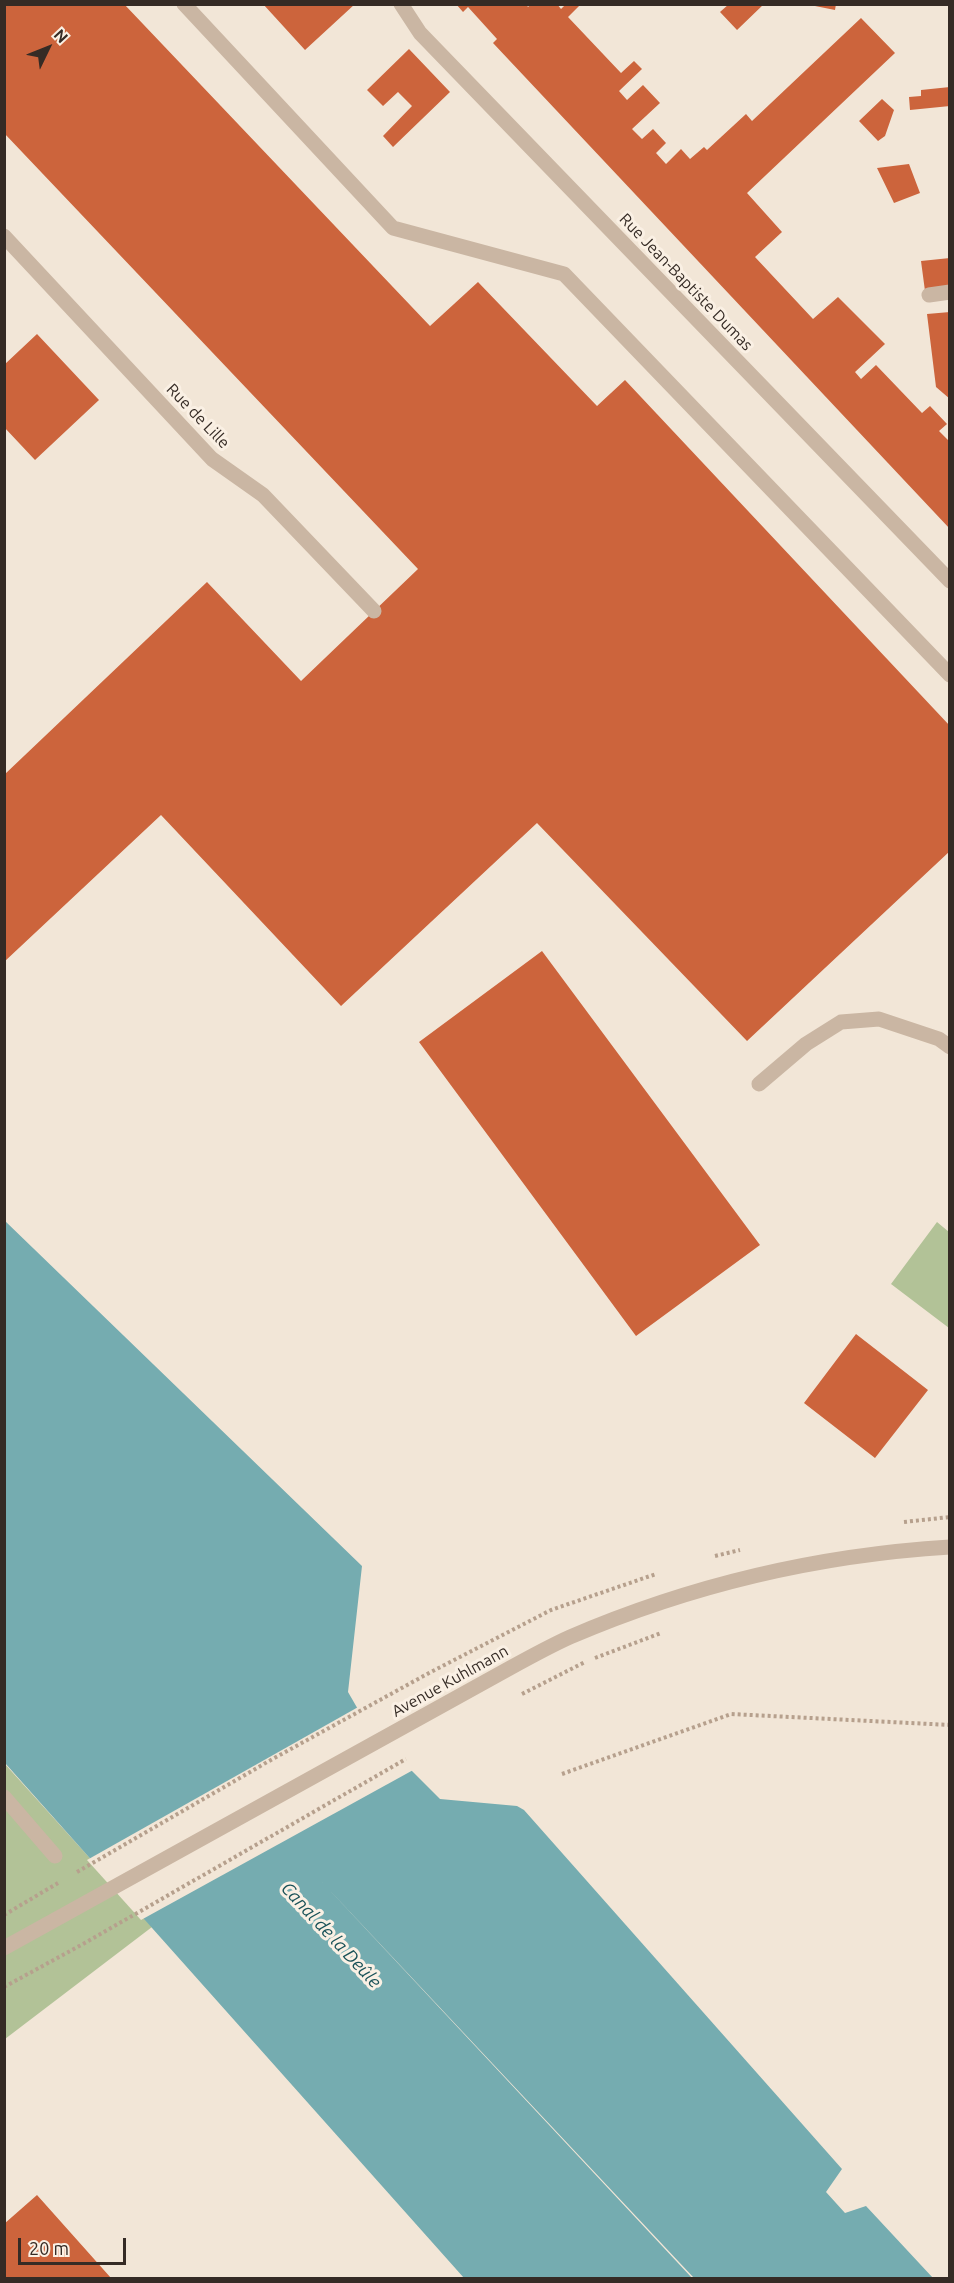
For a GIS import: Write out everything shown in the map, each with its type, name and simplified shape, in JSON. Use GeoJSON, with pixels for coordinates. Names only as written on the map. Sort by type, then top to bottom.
{"type":"FeatureCollection","features":[{"type":"Feature","properties":{"kind":"street"},"geometry":{"type":"LineString","coordinates":[[184,4],[393,228],[564,274],[950,675]]}},
{"type":"Feature","properties":{"kind":"street","name":"Rue Jean-Baptiste Dumas"},"geometry":{"type":"LineString","coordinates":[[401,4],[420,33],[950,581]]}},
{"type":"Feature","properties":{"kind":"street","name":"Rue de Lille"},"geometry":{"type":"LineString","coordinates":[[4,236],[212,459],[263,495],[374,611]]}},
{"type":"Feature","properties":{"kind":"street"},"geometry":{"type":"LineString","coordinates":[[929,295],[950,292]]}},
{"type":"Feature","properties":{"kind":"street"},"geometry":{"type":"LineString","coordinates":[[759,1084],[806,1044],[841,1022],[879,1019],[939,1039],[950,1047]]}},
{"type":"Feature","properties":{"kind":"street","name":"Avenue Kuhlmann"},"geometry":{"type":"LineString","coordinates":[[4,1948],[569,1637],[692,1592],[758,1574],[829,1560],[950,1547]]}},
{"type":"Feature","properties":{"kind":"street"},"geometry":{"type":"LineString","coordinates":[[4,1797],[55,1856]]}},
{"type":"Feature","properties":{"kind":"path"},"geometry":{"type":"LineString","coordinates":[[71,1875],[269,1761],[429,1673],[551,1610]]}},
{"type":"Feature","properties":{"kind":"path"},"geometry":{"type":"LineString","coordinates":[[512,1700],[584,1662],[669,1630]]}},
{"type":"Feature","properties":{"kind":"path"},"geometry":{"type":"LineString","coordinates":[[562,1774],[731,1714],[950,1725]]}},
{"type":"Feature","properties":{"kind":"path"},"geometry":{"type":"LineString","coordinates":[[4,1987],[409,1757]]}},
{"type":"Feature","properties":{"kind":"path"},"geometry":{"type":"LineString","coordinates":[[4,1915],[62,1881]]}},
{"type":"Feature","properties":{"kind":"green space"},"geometry":{"type":"Polygon","coordinates":[[[937,1222],[949,1232],[949,1328],[891,1284],[937,1222]]]}},
{"type":"Feature","properties":{"kind":"green space"},"geometry":{"type":"Polygon","coordinates":[[[4,1763],[152,1927],[5,2039],[4,2039],[4,1763]]]}},
{"type":"Feature","properties":{"kind":"water","name":"Canal de la Deûle"},"geometry":{"type":"Polygon","coordinates":[[[4,1220],[362,1566],[348,1692],[359,1711],[440,1799],[517,1806],[524,1810],[842,2169],[826,2192],[845,2213],[866,2206],[933,2278],[694,2278],[321,1881],[692,2278],[464,2278],[5,1763],[4,1220]]]}},
{"type":"Feature","properties":{"kind":"pier"},"geometry":{"type":"Polygon","coordinates":[[[360,1706],[415,1769],[141,1920],[87,1860],[360,1706]]]}},
{"type":"Feature","properties":{"kind":"building"},"geometry":{"type":"Polygon","coordinates":[[[4,4],[124,4],[430,326],[478,282],[597,406],[625,380],[950,726],[950,851],[747,1041],[537,823],[341,1006],[161,815],[4,962],[4,775],[207,582],[301,681],[418,569],[4,133],[4,4]]]}},
{"type":"Feature","properties":{"kind":"building"},"geometry":{"type":"Polygon","coordinates":[[[263,4],[355,4],[305,50],[263,4]]]}},
{"type":"Feature","properties":{"kind":"building"},"geometry":{"type":"Polygon","coordinates":[[[456,4],[526,4],[528,7],[531,4],[557,4],[561,9],[566,4],[581,4],[568,17],[621,73],[634,61],[642,69],[619,91],[627,100],[643,85],[660,103],[632,129],[642,139],[653,129],[666,143],[656,153],[666,164],[681,149],[690,159],[704,147],[707,150],[746,114],[752,121],[861,18],[895,53],[747,193],[782,232],[755,257],[813,319],[838,297],[885,344],[855,372],[861,379],[876,365],[922,413],[930,406],[947,424],[939,431],[950,442],[950,529],[493,43],[497,39],[468,7],[463,12],[456,4]]]}},
{"type":"Feature","properties":{"kind":"building"},"geometry":{"type":"Polygon","coordinates":[[[729,4],[764,4],[737,30],[720,12],[729,4]]]}},
{"type":"Feature","properties":{"kind":"building"},"geometry":{"type":"Polygon","coordinates":[[[805,4],[836,4],[835,10],[805,4]]]}},
{"type":"Feature","properties":{"kind":"building"},"geometry":{"type":"Polygon","coordinates":[[[409,49],[450,92],[393,147],[383,136],[412,106],[398,92],[383,106],[367,90],[409,49]]]}},
{"type":"Feature","properties":{"kind":"building"},"geometry":{"type":"Polygon","coordinates":[[[950,87],[950,106],[910,110],[909,97],[921,96],[921,90],[950,87]]]}},
{"type":"Feature","properties":{"kind":"building"},"geometry":{"type":"Polygon","coordinates":[[[882,99],[894,110],[885,136],[878,141],[859,121],[882,99]]]}},
{"type":"Feature","properties":{"kind":"building"},"geometry":{"type":"Polygon","coordinates":[[[909,164],[920,193],[894,203],[877,168],[909,164]]]}},
{"type":"Feature","properties":{"kind":"building"},"geometry":{"type":"Polygon","coordinates":[[[950,258],[950,288],[925,291],[921,261],[950,258]]]}},
{"type":"Feature","properties":{"kind":"building"},"geometry":{"type":"Polygon","coordinates":[[[950,312],[950,399],[936,387],[927,314],[950,312]]]}},
{"type":"Feature","properties":{"kind":"building"},"geometry":{"type":"Polygon","coordinates":[[[37,334],[99,400],[35,460],[4,427],[4,365],[37,334]]]}},
{"type":"Feature","properties":{"kind":"building"},"geometry":{"type":"Polygon","coordinates":[[[542,951],[760,1245],[636,1336],[419,1042],[542,951]]]}},
{"type":"Feature","properties":{"kind":"building"},"geometry":{"type":"Polygon","coordinates":[[[856,1334],[928,1390],[875,1458],[804,1403],[856,1334]]]}},
{"type":"Feature","properties":{"kind":"building"},"geometry":{"type":"Polygon","coordinates":[[[37,2195],[111,2278],[4,2278],[4,2224],[37,2195]]]}}]}
